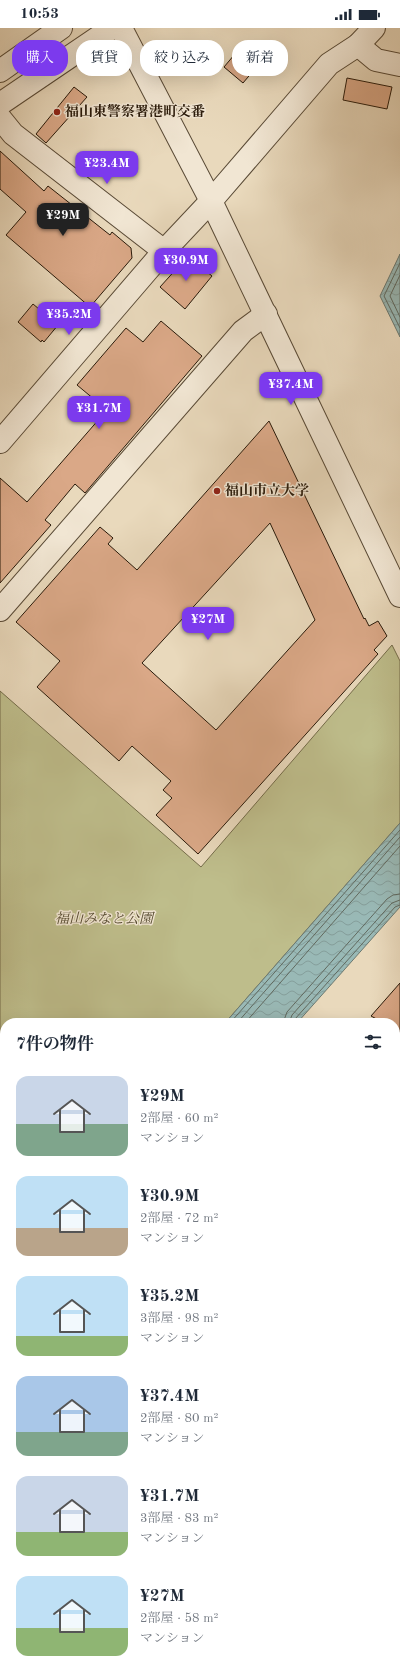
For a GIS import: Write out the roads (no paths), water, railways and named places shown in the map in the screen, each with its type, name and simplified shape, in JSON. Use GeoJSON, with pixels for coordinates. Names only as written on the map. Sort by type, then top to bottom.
{"type":"FeatureCollection","features":[{"type":"Feature","properties":{"kind":"street"},"geometry":{"type":"LineString","coordinates":[[0,71],[61,28]]}},
{"type":"Feature","properties":{"kind":"street"},"geometry":{"type":"LineString","coordinates":[[0,104],[112,28]]}},
{"type":"Feature","properties":{"kind":"street"},"geometry":{"type":"LineString","coordinates":[[121,28],[211,201],[400,596]]}},
{"type":"Feature","properties":{"kind":"street"},"geometry":{"type":"LineString","coordinates":[[0,442],[164,251],[211,201],[329,64],[358,45],[374,28]]}},
{"type":"Feature","properties":{"kind":"street"},"geometry":{"type":"LineString","coordinates":[[358,45],[376,60],[400,65]]}},
{"type":"Feature","properties":{"kind":"street"},"geometry":{"type":"LineString","coordinates":[[0,118],[13,134],[164,251]]}},
{"type":"Feature","properties":{"kind":"street"},"geometry":{"type":"LineString","coordinates":[[0,610],[243,331],[266,314]]}},
{"type":"Feature","properties":{"kind":"water"},"geometry":{"type":"Polygon","coordinates":[[[400,254],[400,337],[380,296],[400,254]]]}},
{"type":"Feature","properties":{"kind":"water"},"geometry":{"type":"Polygon","coordinates":[[[400,823],[400,907],[301,1018],[229,1018],[400,823]]]}},
{"type":"Feature","properties":{"kind":"place","name":"福山東警察署港町交番"},"geometry":{"type":"Point","coordinates":[57,112]}},
{"type":"Feature","properties":{"kind":"place","name":"福山市立大学"},"geometry":{"type":"Point","coordinates":[217,491]}},
{"type":"Feature","properties":{"kind":"park label","name":"福山みなと公園"},"geometry":{"type":"Point","coordinates":[104,919]}}]}
